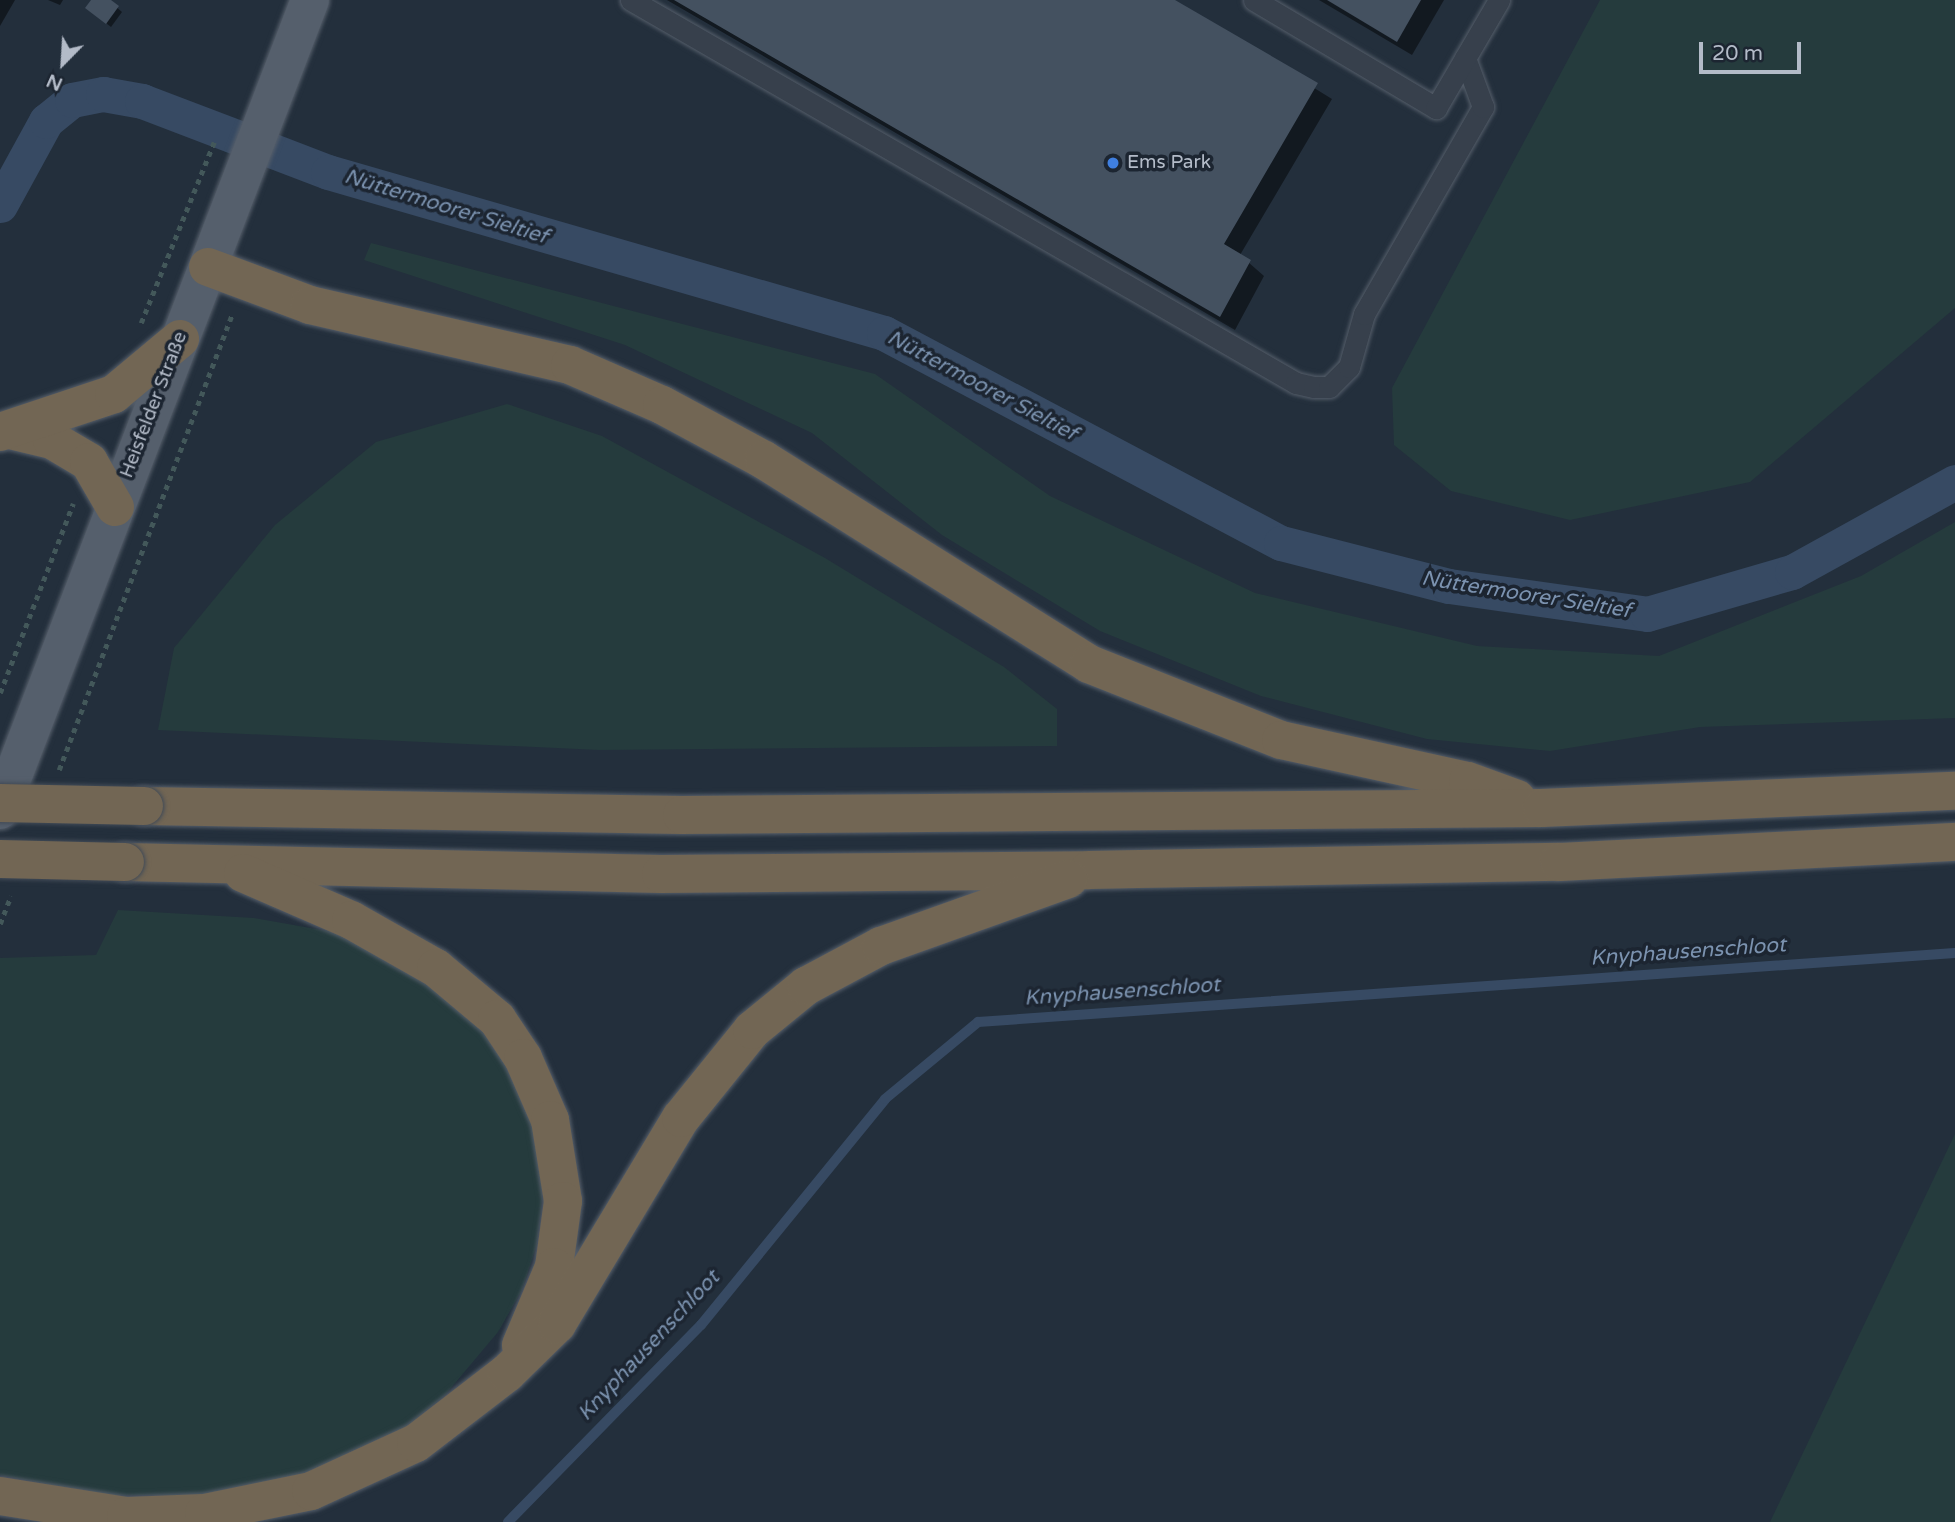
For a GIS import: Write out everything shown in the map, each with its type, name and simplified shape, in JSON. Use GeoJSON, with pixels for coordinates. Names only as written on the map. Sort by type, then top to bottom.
{"type":"FeatureCollection","features":[{"type":"Feature","properties":{"kind":"highway"},"geometry":{"type":"LineString","coordinates":[[208,267],[310,305],[570,365],[662,405],[764,460],[1089,664],[1281,740],[1468,781],[1542,808]]}},
{"type":"Feature","properties":{"kind":"highway"},"geometry":{"type":"LineString","coordinates":[[5,431],[114,394],[180,339]]}},
{"type":"Feature","properties":{"kind":"highway"},"geometry":{"type":"LineString","coordinates":[[5,431],[52,440],[89,462],[115,507]]}},
{"type":"Feature","properties":{"kind":"highway"},"geometry":{"type":"LineString","coordinates":[[0,803],[681,815],[1542,808],[1955,791]]}},
{"type":"Feature","properties":{"kind":"highway"},"geometry":{"type":"LineString","coordinates":[[0,859],[661,874],[1559,862],[1955,842]]}},
{"type":"Feature","properties":{"kind":"highway"},"geometry":{"type":"LineString","coordinates":[[218,864],[318,904],[436,968],[496,1019],[523,1058],[550,1120],[563,1201],[554,1267],[507,1373]]}},
{"type":"Feature","properties":{"kind":"highway"},"geometry":{"type":"LineString","coordinates":[[7,1495],[159,1516],[299,1494],[366,1470],[416,1443],[507,1373],[557,1324],[681,1118],[752,1030],[807,986],[881,946],[1089,870]]}},
{"type":"Feature","properties":{"kind":"main road","name":"Heisfelder Straße"},"geometry":{"type":"LineString","coordinates":[[0,810],[310,0]]}},
{"type":"Feature","properties":{"kind":"lane"},"geometry":{"type":"LineString","coordinates":[[631,0],[1296,383],[1314,387],[1329,387],[1349,367],[1364,314],[1483,107],[1465,58]]}},
{"type":"Feature","properties":{"kind":"lane"},"geometry":{"type":"LineString","coordinates":[[1254,0],[1436,108],[1499,0]]}},
{"type":"Feature","properties":{"kind":"path"},"geometry":{"type":"LineString","coordinates":[[63,759],[245,281]]}},
{"type":"Feature","properties":{"kind":"green space"},"geometry":{"type":"Polygon","coordinates":[[[1600,0],[1955,0],[1955,308],[1750,482],[1570,520],[1451,491],[1394,445],[1392,388],[1600,0]]]}},
{"type":"Feature","properties":{"kind":"green space"},"geometry":{"type":"Polygon","coordinates":[[[371,243],[875,374],[1050,496],[1255,593],[1477,646],[1659,656],[1861,576],[1955,522],[1955,718],[1700,727],[1550,751],[1427,739],[1261,696],[1100,631],[942,535],[812,433],[625,345],[364,260],[371,243]]]}},
{"type":"Feature","properties":{"kind":"green space"},"geometry":{"type":"Polygon","coordinates":[[[507,404],[602,436],[825,558],[1004,667],[1057,709],[1057,746],[600,750],[158,730],[174,648],[275,525],[376,442],[507,404]]]}},
{"type":"Feature","properties":{"kind":"green space"},"geometry":{"type":"Polygon","coordinates":[[[118,910],[254,918],[333,932],[388,955],[475,1014],[507,1058],[535,1135],[543,1191],[537,1244],[522,1290],[498,1332],[445,1395],[394,1437],[351,1459],[231,1495],[103,1495],[0,1475],[0,958],[96,955],[118,910]]]}},
{"type":"Feature","properties":{"kind":"green space"},"geometry":{"type":"Polygon","coordinates":[[[1955,1134],[1955,1522],[1770,1522],[1955,1134]]]}},
{"type":"Feature","properties":{"kind":"building"},"geometry":{"type":"Polygon","coordinates":[[[91,0],[111,0],[119,6],[106,24],[85,8],[91,0]]]}},
{"type":"Feature","properties":{"kind":"building","name":"Ems Park"},"geometry":{"type":"Polygon","coordinates":[[[674,0],[1175,0],[1318,83],[1224,244],[1251,260],[1220,317],[674,0]]]}},
{"type":"Feature","properties":{"kind":"building"},"geometry":{"type":"Polygon","coordinates":[[[1327,0],[1421,0],[1397,42],[1327,0]]]}},
{"type":"Feature","properties":{"kind":"waterway","name":"Nüttermoorer Sieltief"},"geometry":{"type":"LineString","coordinates":[[0,205],[46,121],[72,100],[103,94],[142,101],[328,172],[884,333],[1281,543],[1449,586],[1647,614],[1792,572],[1955,482]]}},
{"type":"Feature","properties":{"kind":"waterway","name":"Knyphausenschloot"},"geometry":{"type":"LineString","coordinates":[[508,1522],[701,1325],[885,1099],[978,1022],[1955,953]]}},
{"type":"Feature","properties":{"kind":"place","name":"Ems Park"},"geometry":{"type":"Point","coordinates":[1113,163]}}]}
